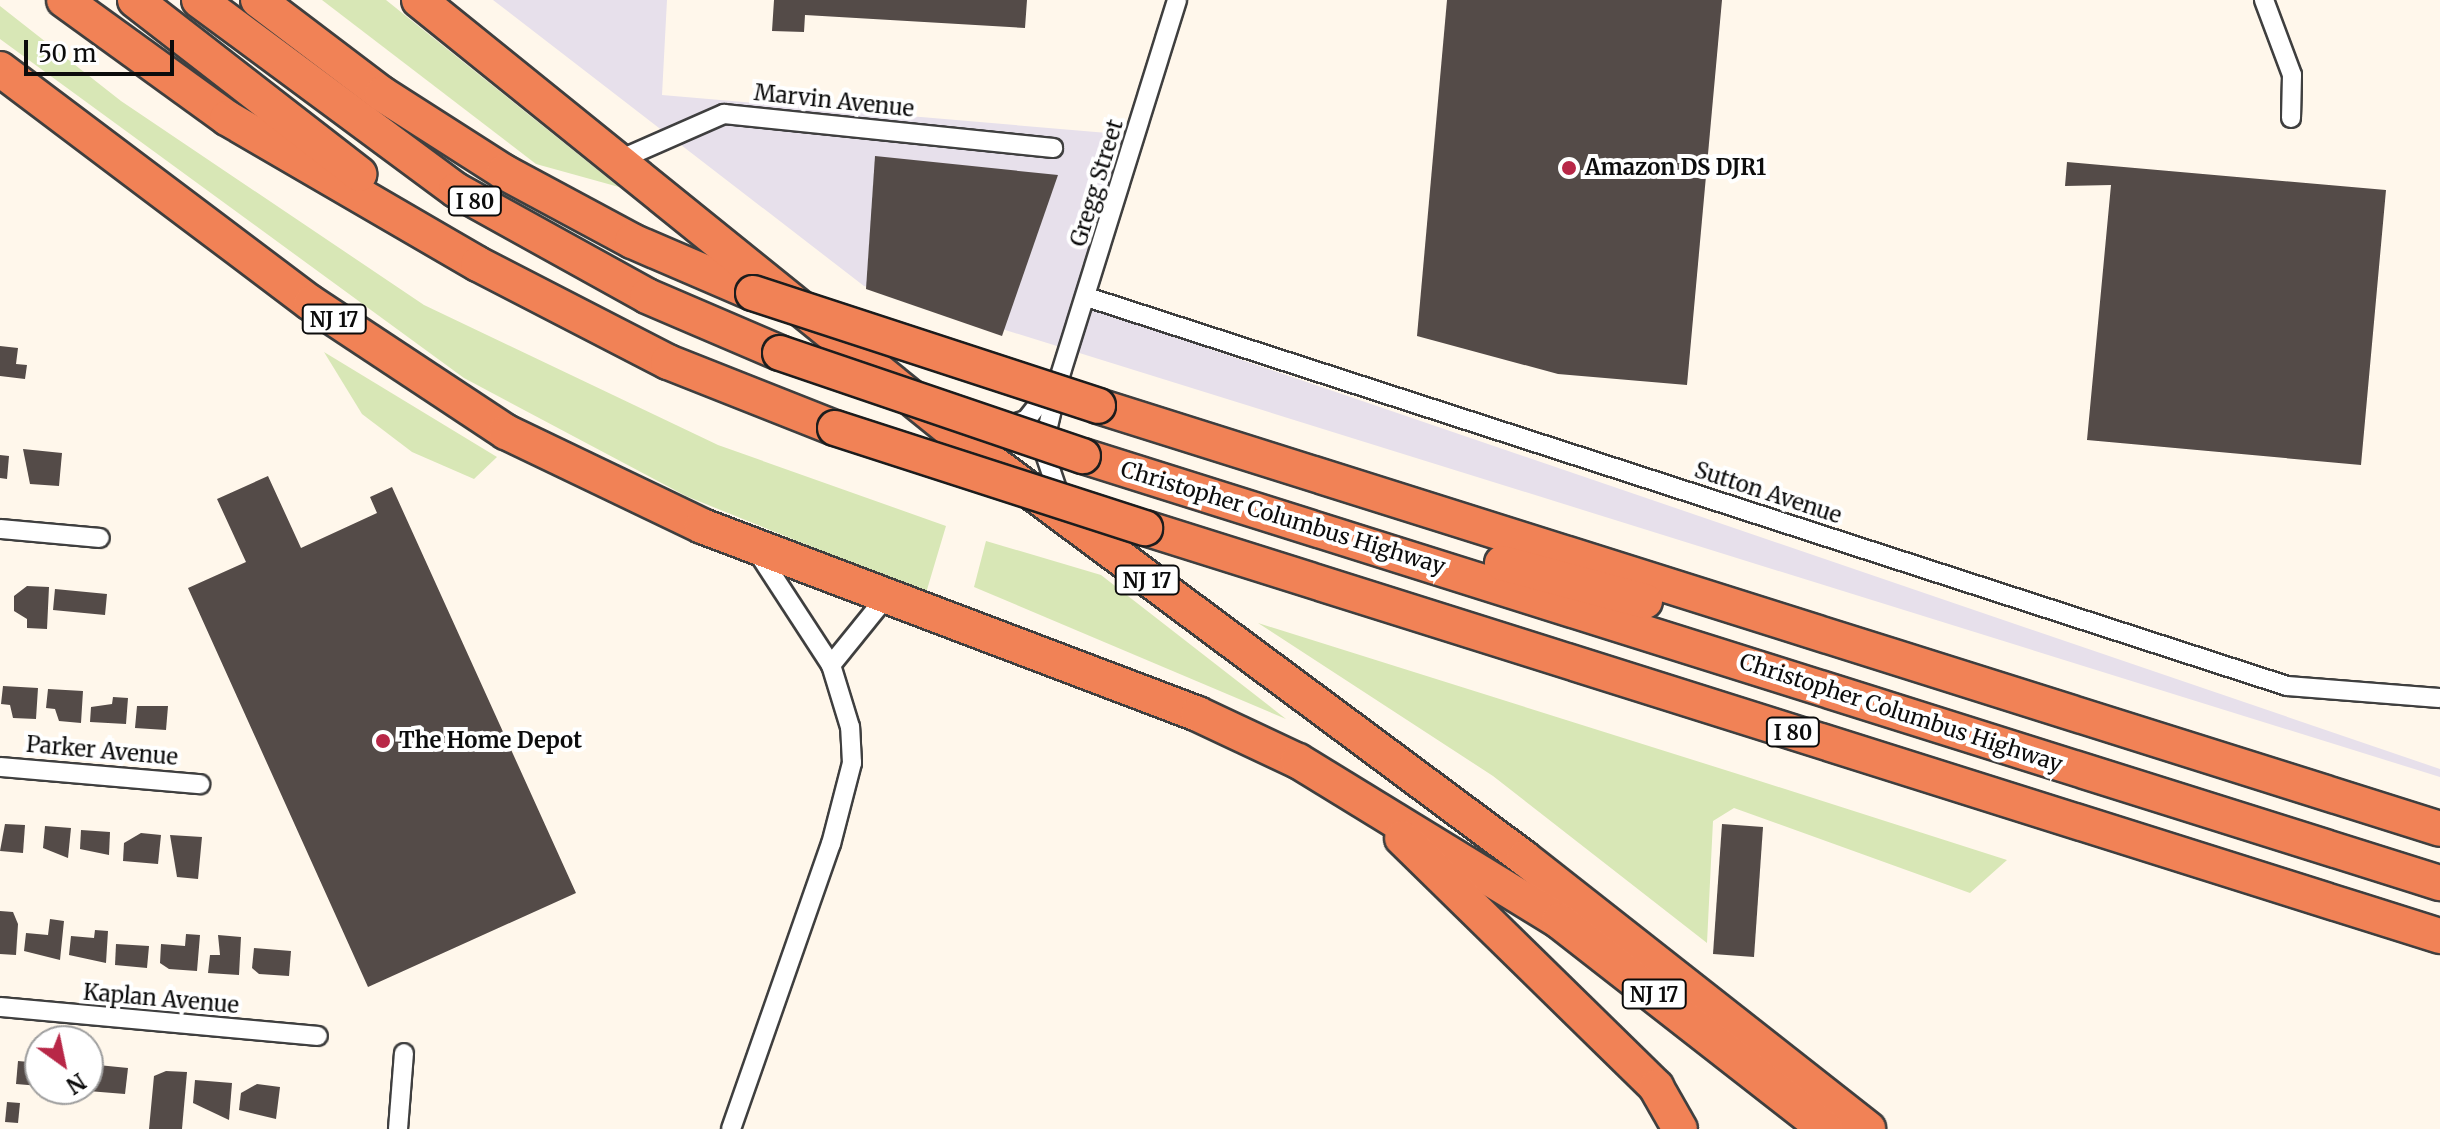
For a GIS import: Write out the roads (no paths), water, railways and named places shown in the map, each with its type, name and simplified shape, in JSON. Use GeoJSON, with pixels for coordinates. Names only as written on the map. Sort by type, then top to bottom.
{"type":"FeatureCollection","features":[{"type":"Feature","properties":{"kind":"highway","name":"I 80"},"geometry":{"type":"LineString","coordinates":[[64,0],[227,118],[478,264],[668,362],[835,428],[2440,936]]}},
{"type":"Feature","properties":{"kind":"highway","name":"I 80"},"geometry":{"type":"LineString","coordinates":[[135,0],[478,264]]}},
{"type":"Feature","properties":{"kind":"highway","name":"Christopher Columbus Highway"},"geometry":{"type":"LineString","coordinates":[[199,0],[456,190],[647,296],[780,353],[1083,456],[1388,549],[2440,883]]}},
{"type":"Feature","properties":{"kind":"highway","name":"I 80"},"geometry":{"type":"LineString","coordinates":[[258,0],[382,94],[504,172],[753,293],[1098,406],[2440,829]]}},
{"type":"Feature","properties":{"kind":"highway","name":"NJ 17"},"geometry":{"type":"LineString","coordinates":[[419,0],[954,432],[1524,858],[1868,1129]]}},
{"type":"Feature","properties":{"kind":"highway","name":"NJ 17"},"geometry":{"type":"LineString","coordinates":[[0,72],[311,303],[506,432],[754,548],[1198,714],[1355,793],[1559,921],[1825,1129]]}},
{"type":"Feature","properties":{"kind":"highway"},"geometry":{"type":"LineString","coordinates":[[1388,549],[1464,553],[1761,632],[1895,659]]}},
{"type":"Feature","properties":{"kind":"highway"},"geometry":{"type":"LineString","coordinates":[[1355,793],[1656,1087],[1680,1129]]}},
{"type":"Feature","properties":{"kind":"street","name":"Gregg Street"},"geometry":{"type":"LineString","coordinates":[[1079,528],[1050,482],[1043,448],[1059,379],[1177,0]]}},
{"type":"Feature","properties":{"kind":"street"},"geometry":{"type":"LineString","coordinates":[[2264,0],[2292,75],[2291,118]]}},
{"type":"Feature","properties":{"kind":"street","name":"Marvin Avenue"},"geometry":{"type":"LineString","coordinates":[[619,160],[724,114],[1053,148]]}},
{"type":"Feature","properties":{"kind":"street","name":"Sutton Avenue"},"geometry":{"type":"LineString","coordinates":[[1087,297],[2287,686],[2440,698]]}},
{"type":"Feature","properties":{"kind":"street","name":"Gregg Street"},"geometry":{"type":"LineString","coordinates":[[954,432],[1026,420],[1059,379]]}},
{"type":"Feature","properties":{"kind":"street"},"geometry":{"type":"LineString","coordinates":[[0,529],[100,538]]}},
{"type":"Feature","properties":{"kind":"street"},"geometry":{"type":"LineString","coordinates":[[731,1129],[831,844],[852,763],[850,727],[831,665],[754,548]]}},
{"type":"Feature","properties":{"kind":"street"},"geometry":{"type":"LineString","coordinates":[[831,665],[886,597]]}},
{"type":"Feature","properties":{"kind":"street","name":"Parker Avenue"},"geometry":{"type":"LineString","coordinates":[[0,767],[200,784]]}},
{"type":"Feature","properties":{"kind":"street","name":"Kaplan Avenue"},"geometry":{"type":"LineString","coordinates":[[0,1007],[318,1036]]}},
{"type":"Feature","properties":{"kind":"street"},"geometry":{"type":"LineString","coordinates":[[398,1129],[404,1053]]}},
{"type":"Feature","properties":{"kind":"place","name":"Amazon DS DJR1"},"geometry":{"type":"Point","coordinates":[1569,168]}},
{"type":"Feature","properties":{"kind":"place","name":"The Home Depot"},"geometry":{"type":"Point","coordinates":[383,741]}}]}
